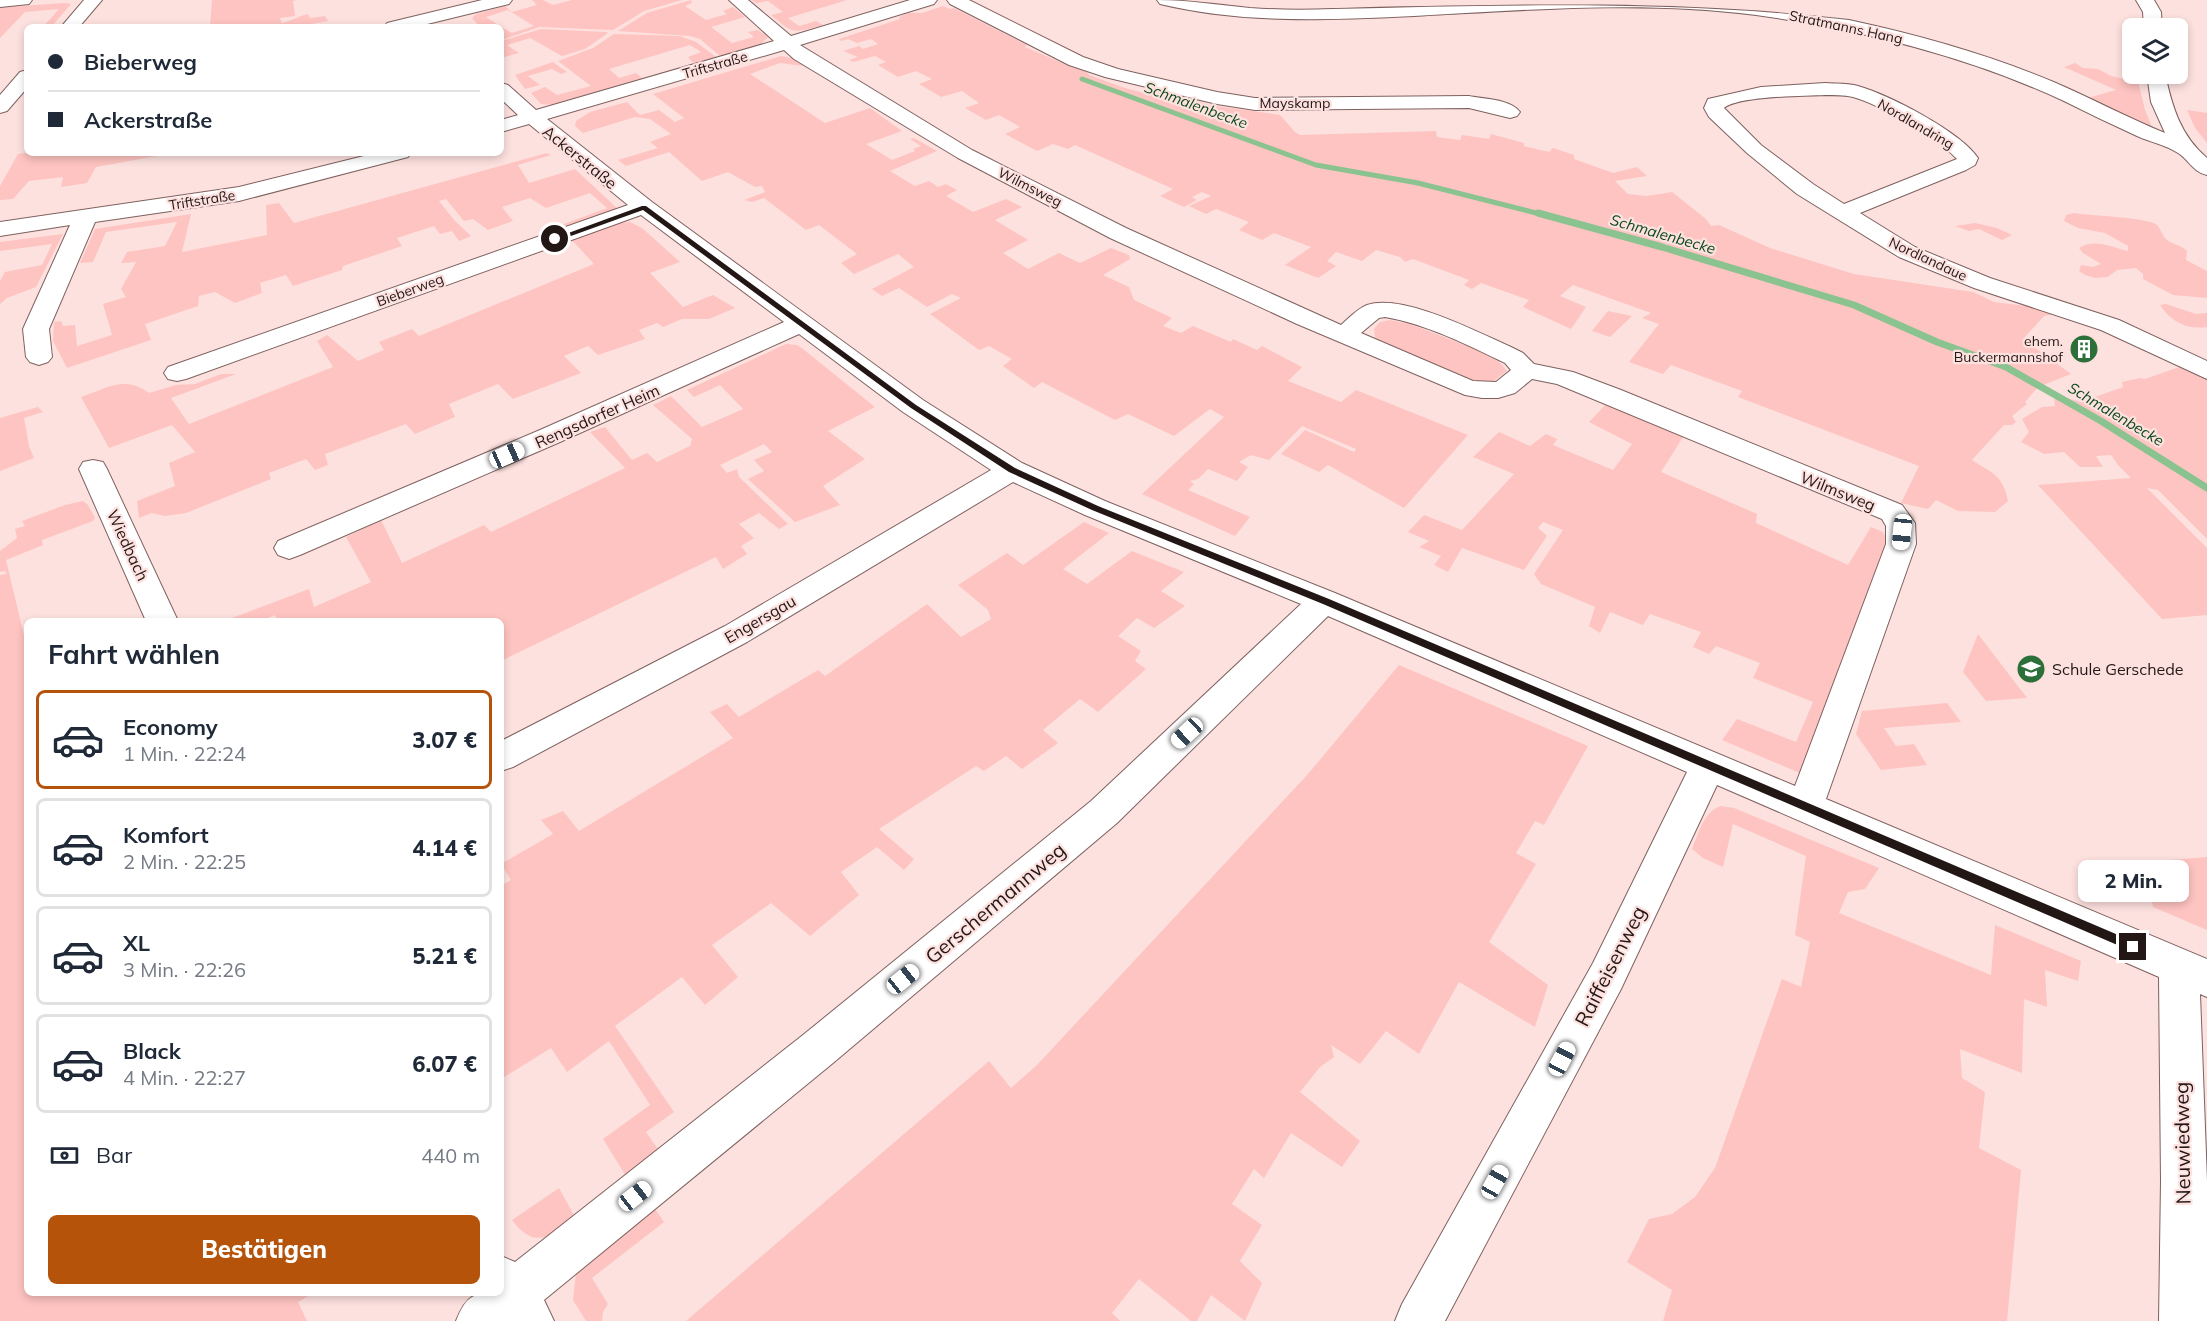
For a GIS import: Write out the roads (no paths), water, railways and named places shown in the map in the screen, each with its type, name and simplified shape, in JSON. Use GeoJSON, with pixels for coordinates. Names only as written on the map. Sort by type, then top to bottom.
{"type":"FeatureCollection","features":[{"type":"Feature","properties":{"kind":"street"},"geometry":{"type":"LineString","coordinates":[[0,2],[23,0]]}},
{"type":"Feature","properties":{"kind":"street"},"geometry":{"type":"LineString","coordinates":[[73,24],[93,0]]}},
{"type":"Feature","properties":{"kind":"street"},"geometry":{"type":"LineString","coordinates":[[434,0],[450,21]]}},
{"type":"Feature","properties":{"kind":"street"},"geometry":{"type":"LineString","coordinates":[[422,24],[450,21],[503,0]]}},
{"type":"Feature","properties":{"kind":"street","name":"Wilmsweg"},"geometry":{"type":"LineString","coordinates":[[738,0],[801,55],[965,154],[1118,233],[1411,365],[1476,390],[1500,390],[1515,384],[1525,370]]}},
{"type":"Feature","properties":{"kind":"street","name":"Triftstraße"},"geometry":{"type":"LineString","coordinates":[[504,125],[928,0]]}},
{"type":"Feature","properties":{"kind":"street","name":"Mayskamp"},"geometry":{"type":"LineString","coordinates":[[956,0],[1076,61],[1112,73],[1217,98],[1267,104],[1469,102],[1509,112]]}},
{"type":"Feature","properties":{"kind":"street","name":"Stratmanns Hang"},"geometry":{"type":"LineString","coordinates":[[1166,0],[1230,12],[1285,16],[1615,2],[1702,5],[1781,14],[1878,33],[1978,61],[2062,92],[2144,133],[2184,148]]}},
{"type":"Feature","properties":{"kind":"street"},"geometry":{"type":"LineString","coordinates":[[2145,0],[2152,12],[2152,18]]}},
{"type":"Feature","properties":{"kind":"street"},"geometry":{"type":"LineString","coordinates":[[1,106],[24,79]]}},
{"type":"Feature","properties":{"kind":"street"},"geometry":{"type":"LineString","coordinates":[[2159,84],[2162,107],[2184,148],[2207,169]]}},
{"type":"Feature","properties":{"kind":"street","name":"Nordlandring"},"geometry":{"type":"LineString","coordinates":[[1719,94],[1815,89],[1851,90],[1907,117],[1954,145],[1968,158],[1965,163],[1939,174],[1840,212]]}},
{"type":"Feature","properties":{"kind":"street","name":"Ackerstraße"},"geometry":{"type":"LineString","coordinates":[[504,92],[532,118],[644,207],[913,406],[1012,470],[1095,508],[1324,601],[2193,972]]}},
{"type":"Feature","properties":{"kind":"street","name":"Nordlandaue"},"geometry":{"type":"LineString","coordinates":[[1719,94],[1714,108],[1743,140],[1805,189],[1901,249],[1935,266],[2110,325],[2207,371]]}},
{"type":"Feature","properties":{"kind":"street"},"geometry":{"type":"LineString","coordinates":[[1,106],[24,101]]}},
{"type":"Feature","properties":{"kind":"street","name":"Triftstraße"},"geometry":{"type":"LineString","coordinates":[[0,229],[85,218],[258,190],[389,156]]}},
{"type":"Feature","properties":{"kind":"street","name":"Bieberweg"},"geometry":{"type":"LineString","coordinates":[[177,374],[644,207]]}},
{"type":"Feature","properties":{"kind":"street"},"geometry":{"type":"LineString","coordinates":[[39,357],[36,329],[85,218]]}},
{"type":"Feature","properties":{"kind":"street","name":"Wilmsweg"},"geometry":{"type":"LineString","coordinates":[[1345,335],[1375,311],[1400,312],[1502,352],[1514,358],[1525,370],[1564,378],[1612,396],[1892,512],[1899,519],[1902,526],[1901,544],[1805,807]]}},
{"type":"Feature","properties":{"kind":"street","name":"Rengsdorfer Heim"},"geometry":{"type":"LineString","coordinates":[[289,548],[550,436],[803,323]]}},
{"type":"Feature","properties":{"kind":"street","name":"Wiedbach"},"geometry":{"type":"LineString","coordinates":[[93,469],[161,618]]}},
{"type":"Feature","properties":{"kind":"street","name":"Engersgau"},"geometry":{"type":"LineString","coordinates":[[504,755],[736,634],[1012,470]]}},
{"type":"Feature","properties":{"kind":"street","name":"Gerschermannweg"},"geometry":{"type":"LineString","coordinates":[[505,1305],[1104,812],[1324,601]]}},
{"type":"Feature","properties":{"kind":"street","name":"Raiffeisenweg"},"geometry":{"type":"LineString","coordinates":[[1419,1321],[1607,976],[1708,766]]}},
{"type":"Feature","properties":{"kind":"street","name":"Neuwiedweg"},"geometry":{"type":"LineString","coordinates":[[2183,1321],[2184,1181],[2193,972]]}},
{"type":"Feature","properties":{"kind":"waterway","name":"Schmalenbecke"},"geometry":{"type":"LineString","coordinates":[[1082,79],[1316,165],[1418,183],[1544,215]]}},
{"type":"Feature","properties":{"kind":"waterway","name":"Schmalenbecke"},"geometry":{"type":"LineString","coordinates":[[1538,213],[1662,247],[1854,305],[1937,342],[2006,367],[2101,421],[2207,488]]}},
{"type":"Feature","properties":{"kind":"place","name":"ehem. Buckermannshof"},"geometry":{"type":"Point","coordinates":[2084,349]}},
{"type":"Feature","properties":{"kind":"place","name":"Schule Gerschede"},"geometry":{"type":"Point","coordinates":[2031,669]}}]}
